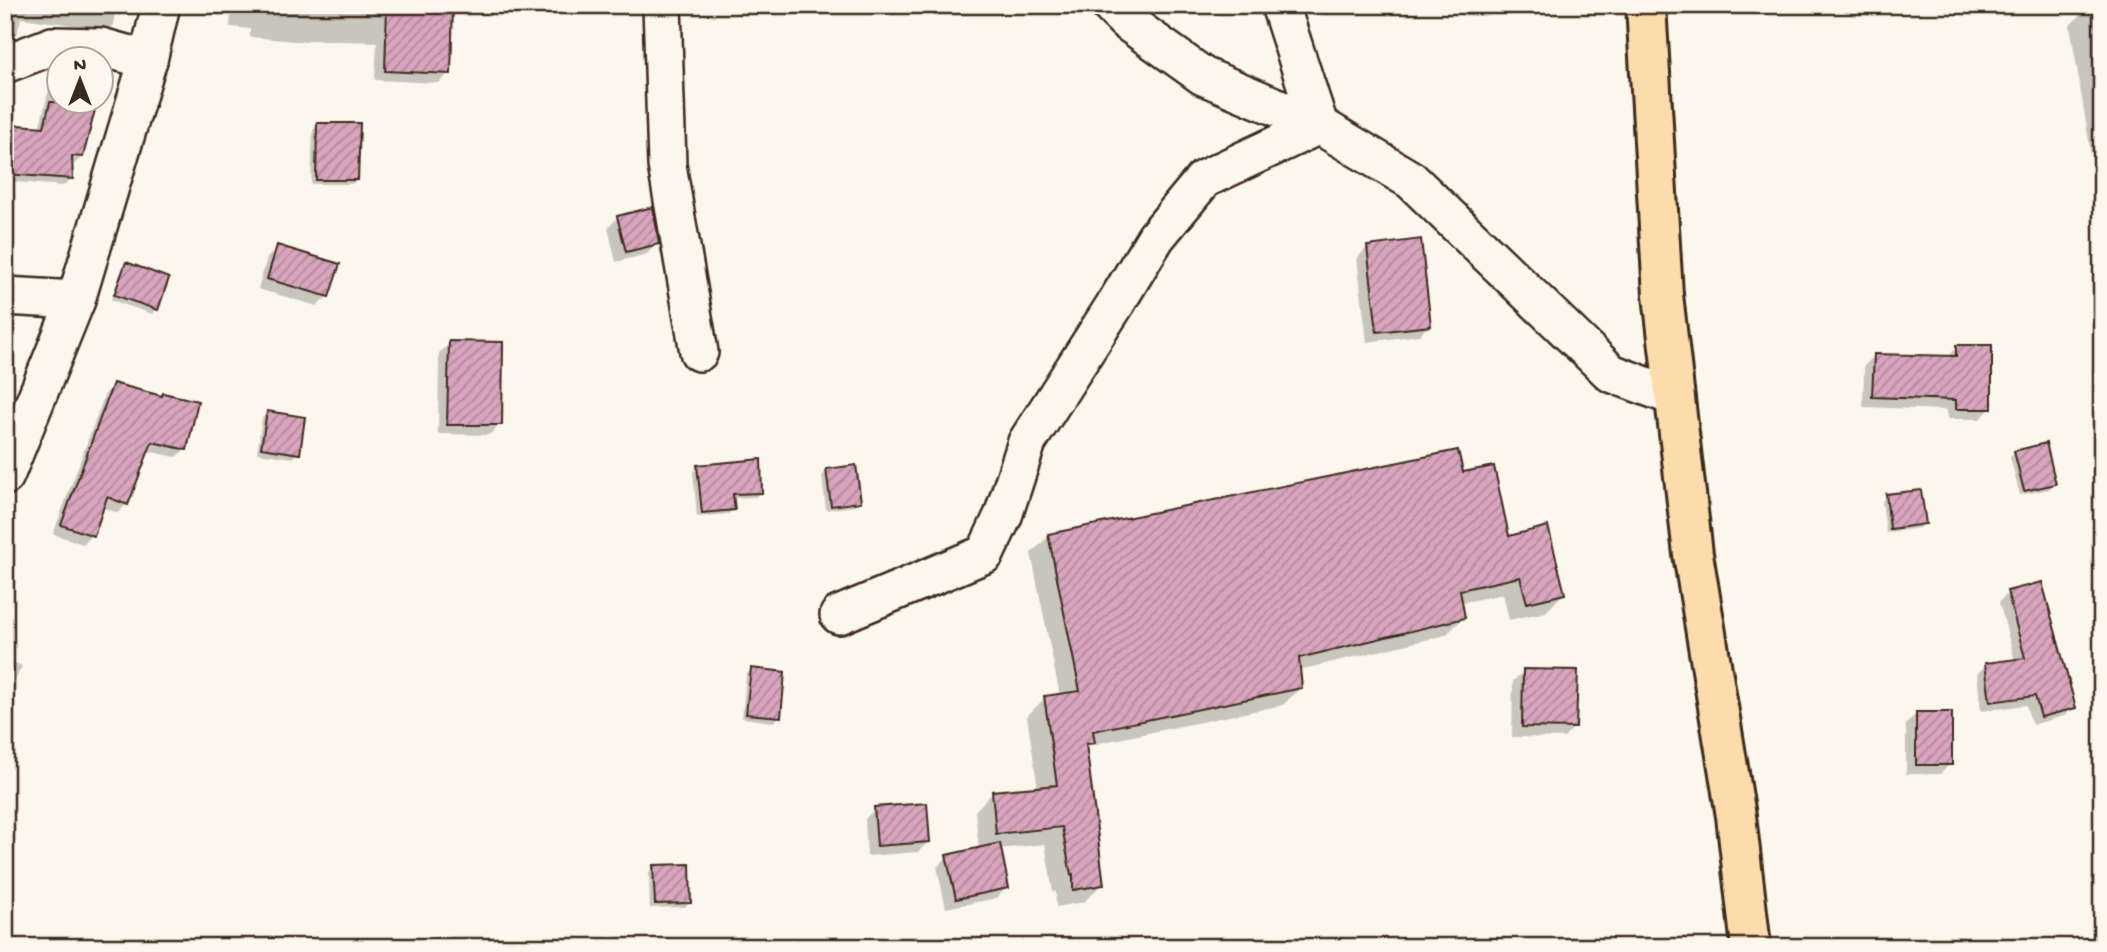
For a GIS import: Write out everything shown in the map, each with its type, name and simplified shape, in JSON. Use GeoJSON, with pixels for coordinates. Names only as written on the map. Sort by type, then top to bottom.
{"type":"FeatureCollection","features":[{"type":"Feature","properties":{"kind":"main road"},"geometry":{"type":"LineString","coordinates":[[1646,5],[1663,295],[1693,554],[1736,816],[1751,947]]}},
{"type":"Feature","properties":{"kind":"street"},"geometry":{"type":"LineString","coordinates":[[5,476],[76,300],[148,61],[161,5]]}},
{"type":"Feature","properties":{"kind":"street"},"geometry":{"type":"LineString","coordinates":[[662,5],[667,165],[699,352]]}},
{"type":"Feature","properties":{"kind":"street"},"geometry":{"type":"LineString","coordinates":[[1110,5],[1126,20],[1203,76],[1320,125],[1411,180],[1611,373],[1675,397]]}},
{"type":"Feature","properties":{"kind":"street"},"geometry":{"type":"LineString","coordinates":[[1280,5],[1320,125]]}},
{"type":"Feature","properties":{"kind":"street"},"geometry":{"type":"LineString","coordinates":[[5,64],[52,46],[101,47],[148,61]]}},
{"type":"Feature","properties":{"kind":"street"},"geometry":{"type":"LineString","coordinates":[[839,615],[985,554],[1003,516],[1027,442],[1156,237],[1205,179],[1320,125]]}},
{"type":"Feature","properties":{"kind":"street"},"geometry":{"type":"LineString","coordinates":[[5,296],[76,300]]}},
{"type":"Feature","properties":{"kind":"building"},"geometry":{"type":"Polygon","coordinates":[[[387,5],[453,5],[451,74],[385,71],[387,5]]]}},
{"type":"Feature","properties":{"kind":"building"},"geometry":{"type":"Polygon","coordinates":[[[47,116],[93,116],[83,157],[72,156],[73,179],[5,174],[5,124],[44,127],[47,116]]]}},
{"type":"Feature","properties":{"kind":"building"},"geometry":{"type":"Polygon","coordinates":[[[317,123],[360,123],[358,180],[316,180],[317,123]]]}},
{"type":"Feature","properties":{"kind":"building"},"geometry":{"type":"Polygon","coordinates":[[[653,207],[659,244],[626,252],[617,216],[653,207]]]}},
{"type":"Feature","properties":{"kind":"building"},"geometry":{"type":"Polygon","coordinates":[[[1421,239],[1431,326],[1377,332],[1367,246],[1421,239]]]}},
{"type":"Feature","properties":{"kind":"building"},"geometry":{"type":"Polygon","coordinates":[[[277,245],[340,264],[329,297],[267,279],[277,245]]]}},
{"type":"Feature","properties":{"kind":"building"},"geometry":{"type":"Polygon","coordinates":[[[126,262],[169,278],[158,310],[114,295],[126,262]]]}},
{"type":"Feature","properties":{"kind":"building"},"geometry":{"type":"Polygon","coordinates":[[[449,341],[503,342],[502,425],[447,425],[449,341]]]}},
{"type":"Feature","properties":{"kind":"building"},"geometry":{"type":"Polygon","coordinates":[[[1956,345],[1992,345],[1992,409],[1956,409],[1956,400],[1872,397],[1874,354],[1956,356],[1956,345]]]}},
{"type":"Feature","properties":{"kind":"building"},"geometry":{"type":"Polygon","coordinates":[[[113,383],[162,396],[163,393],[198,401],[187,450],[152,442],[128,505],[107,497],[94,536],[61,525],[113,383]]]}},
{"type":"Feature","properties":{"kind":"building"},"geometry":{"type":"Polygon","coordinates":[[[267,411],[305,417],[300,454],[261,448],[267,411]]]}},
{"type":"Feature","properties":{"kind":"building"},"geometry":{"type":"Polygon","coordinates":[[[2046,443],[2056,484],[2024,491],[2014,451],[2046,443]]]}},
{"type":"Feature","properties":{"kind":"building"},"geometry":{"type":"Polygon","coordinates":[[[1458,450],[1463,472],[1494,466],[1509,536],[1548,526],[1565,594],[1527,603],[1520,577],[1460,590],[1465,618],[1299,658],[1302,688],[1093,731],[1095,743],[1086,744],[1104,885],[1073,890],[1073,874],[1071,875],[1062,827],[996,834],[992,791],[1057,785],[1044,696],[1080,691],[1048,534],[1458,450]]]}},
{"type":"Feature","properties":{"kind":"building"},"geometry":{"type":"Polygon","coordinates":[[[761,459],[762,493],[733,494],[735,510],[702,513],[697,465],[761,459]]]}},
{"type":"Feature","properties":{"kind":"building"},"geometry":{"type":"Polygon","coordinates":[[[856,465],[861,502],[831,506],[826,469],[856,465]]]}},
{"type":"Feature","properties":{"kind":"building"},"geometry":{"type":"Polygon","coordinates":[[[1921,490],[1926,524],[1890,529],[1886,494],[1921,490]]]}},
{"type":"Feature","properties":{"kind":"building"},"geometry":{"type":"Polygon","coordinates":[[[2042,582],[2076,708],[2041,717],[2035,696],[1990,702],[1985,663],[2025,658],[2007,591],[2042,582]]]}},
{"type":"Feature","properties":{"kind":"building"},"geometry":{"type":"Polygon","coordinates":[[[751,668],[785,672],[781,717],[746,714],[751,668]]]}},
{"type":"Feature","properties":{"kind":"building"},"geometry":{"type":"Polygon","coordinates":[[[1523,669],[1578,670],[1576,728],[1522,727],[1523,669]]]}},
{"type":"Feature","properties":{"kind":"building"},"geometry":{"type":"Polygon","coordinates":[[[1916,712],[1952,712],[1952,765],[1916,765],[1916,712]]]}},
{"type":"Feature","properties":{"kind":"building"},"geometry":{"type":"Polygon","coordinates":[[[927,803],[930,842],[877,846],[874,807],[927,803]]]}},
{"type":"Feature","properties":{"kind":"building"},"geometry":{"type":"Polygon","coordinates":[[[1000,843],[1009,888],[956,899],[946,855],[1000,843]]]}},
{"type":"Feature","properties":{"kind":"building"},"geometry":{"type":"Polygon","coordinates":[[[690,864],[691,903],[655,904],[653,865],[690,864]]]}}]}
